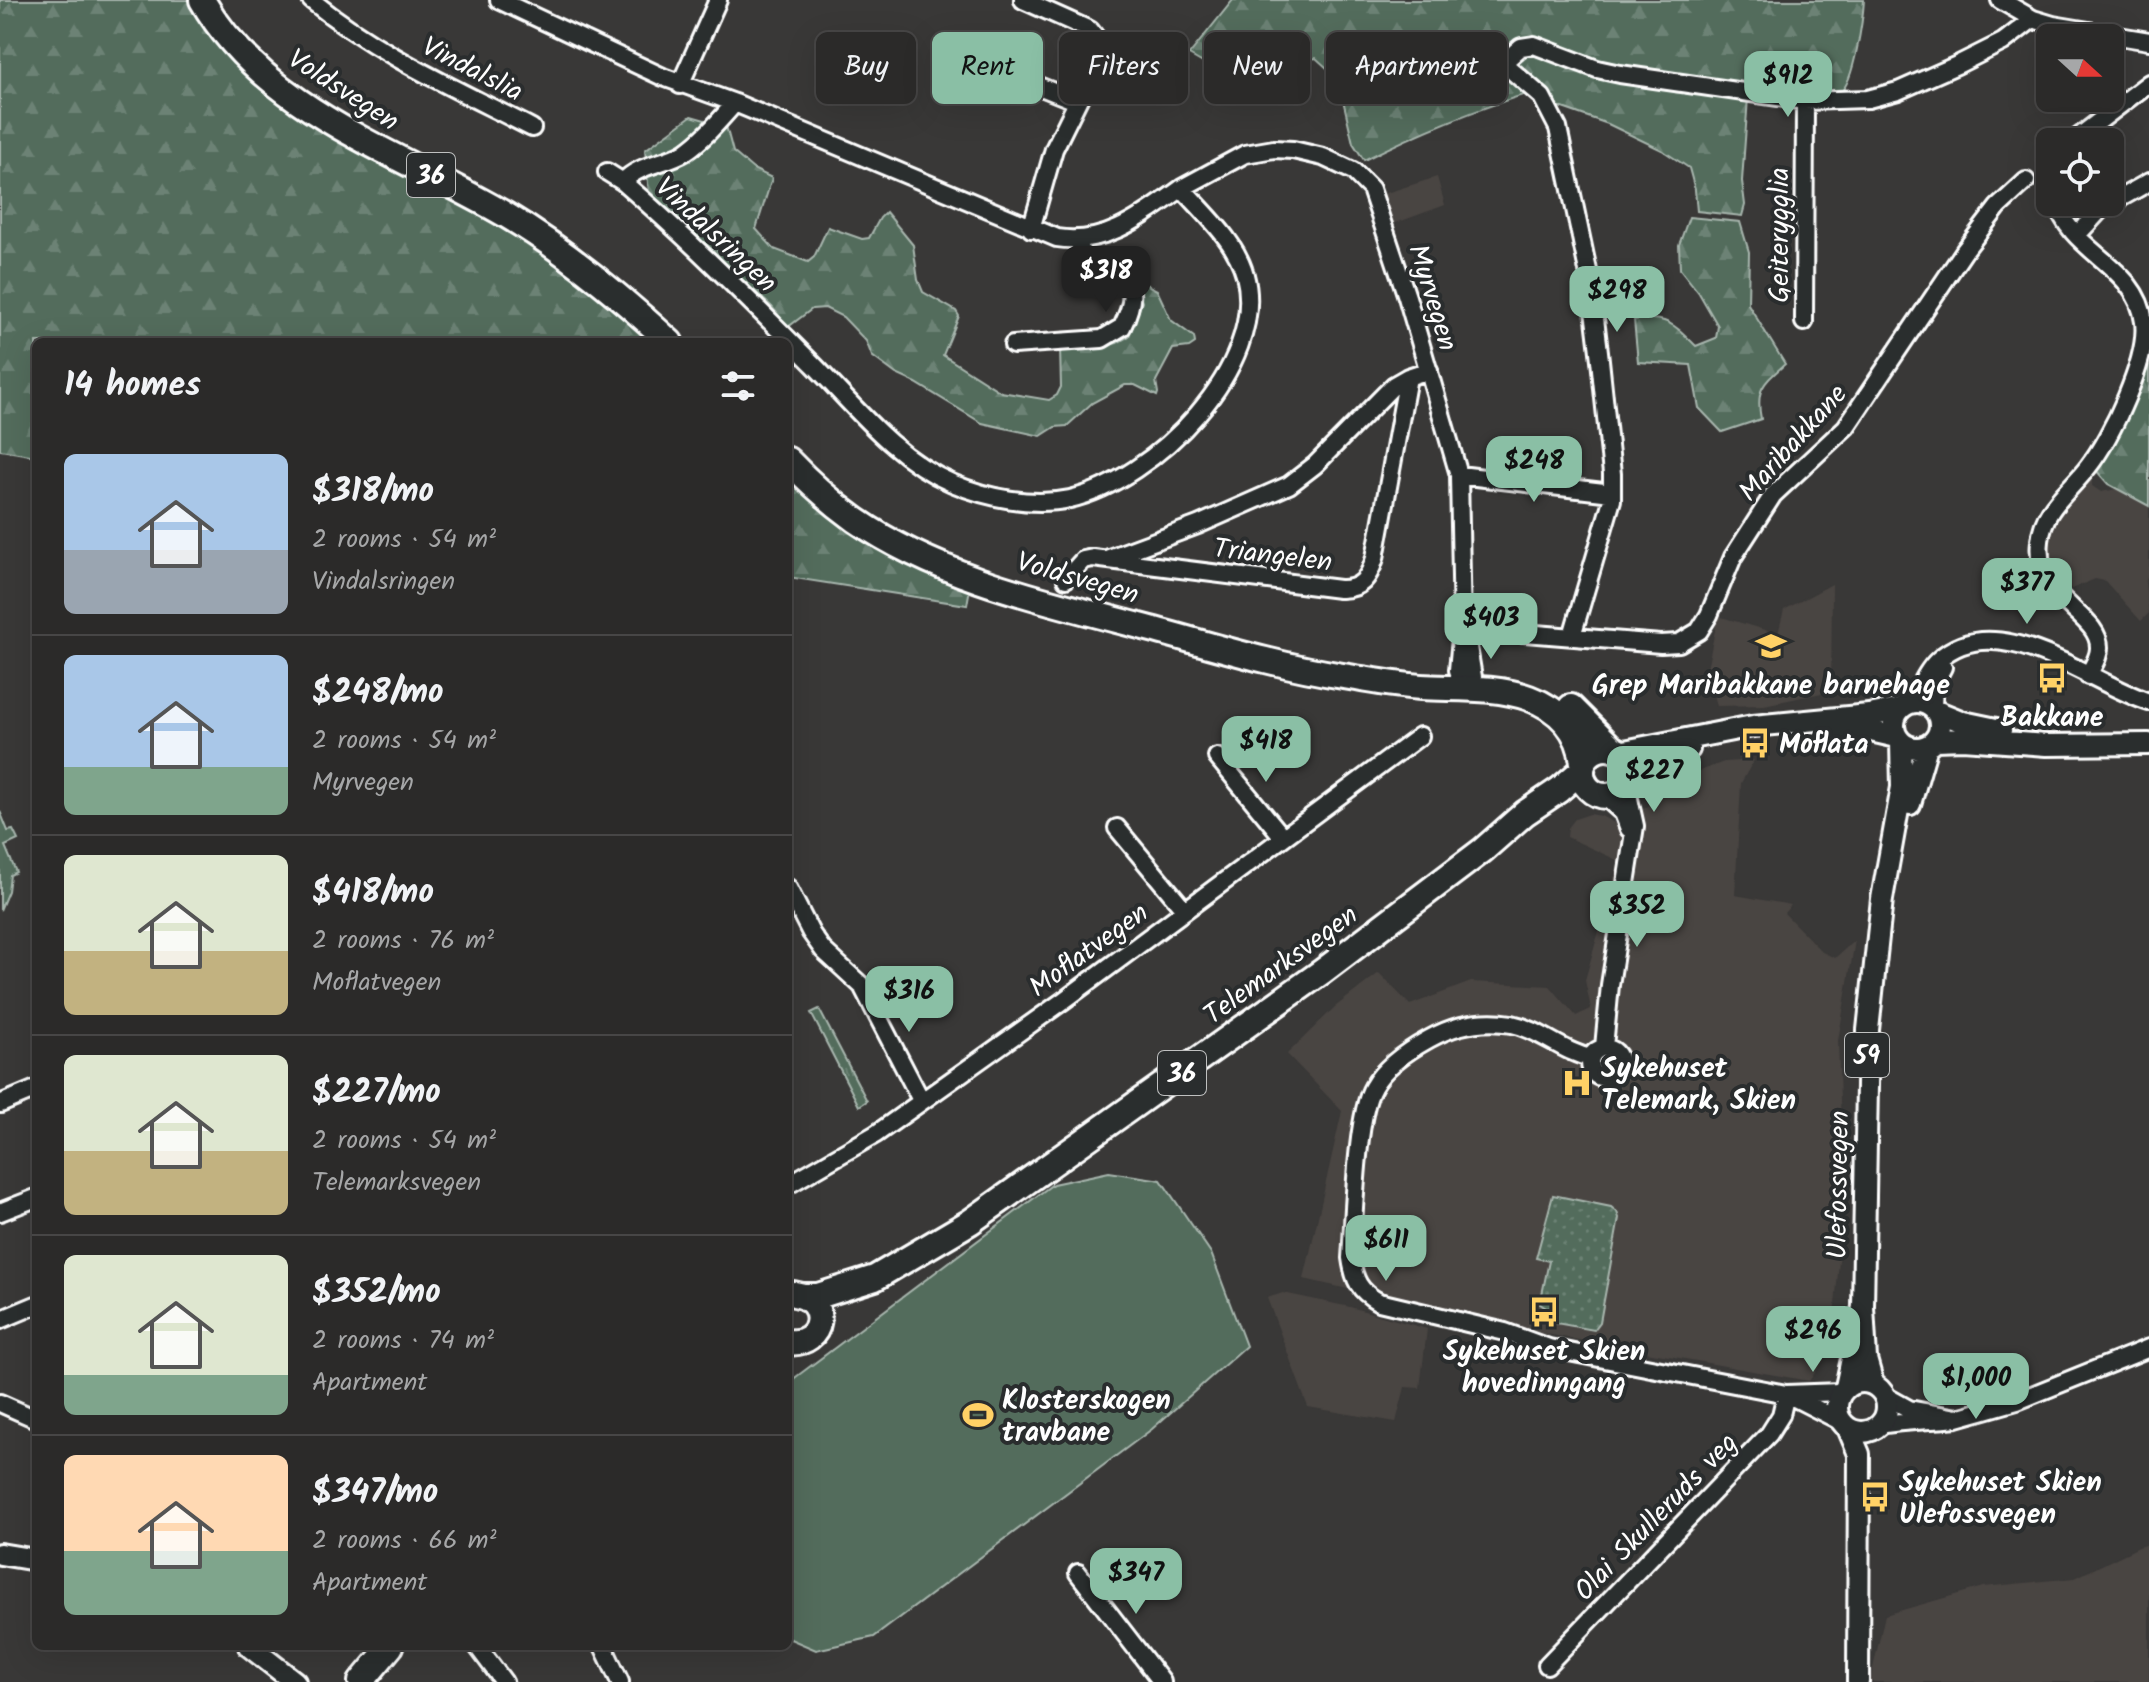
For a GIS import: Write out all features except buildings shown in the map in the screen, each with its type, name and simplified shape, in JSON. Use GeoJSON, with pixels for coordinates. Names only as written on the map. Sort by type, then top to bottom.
{"type":"FeatureCollection","features":[{"type":"Feature","properties":{"kind":"highway","name":"Voldsvegen"},"geometry":{"type":"LineString","coordinates":[[202,0],[224,34],[239,50],[294,97],[347,131],[481,201],[538,235],[599,280],[665,338]]}},
{"type":"Feature","properties":{"kind":"highway","name":"Voldsvegen"},"geometry":{"type":"LineString","coordinates":[[792,464],[827,498],[859,522],[902,547],[974,577],[1057,604],[1328,674],[1383,680],[1399,685],[1466,681],[1520,684],[1556,698],[1575,711],[1616,750]]}},
{"type":"Feature","properties":{"kind":"highway","name":"Voldsvegen"},"geometry":{"type":"LineString","coordinates":[[1466,681],[1527,697],[1555,712],[1579,740],[1582,767]]}},
{"type":"Feature","properties":{"kind":"highway","name":"36"},"geometry":{"type":"LineString","coordinates":[[1582,767],[1594,750],[1616,750]]}},
{"type":"Feature","properties":{"kind":"highway"},"geometry":{"type":"LineString","coordinates":[[1582,767],[1588,789],[1615,789],[1628,762],[1616,750]]}},
{"type":"Feature","properties":{"kind":"highway","name":"Telemarksvegen"},"geometry":{"type":"LineString","coordinates":[[792,1343],[803,1342],[813,1335],[819,1318],[870,1280],[911,1259],[1009,1195],[1311,979],[1483,850],[1525,813],[1559,790],[1582,767]]}},
{"type":"Feature","properties":{"kind":"highway","name":"Telemarksvegen"},"geometry":{"type":"LineString","coordinates":[[1483,850],[1561,805],[1615,789]]}},
{"type":"Feature","properties":{"kind":"highway","name":"Telemarksvegen"},"geometry":{"type":"LineString","coordinates":[[794,1293],[818,1296],[870,1280]]}},
{"type":"Feature","properties":{"kind":"highway","name":"Telemarksvegen"},"geometry":{"type":"LineString","coordinates":[[794,1293],[816,1307],[819,1318]]}},
{"type":"Feature","properties":{"kind":"highway"},"geometry":{"type":"LineString","coordinates":[[361,1682],[388,1650]]}},
{"type":"Feature","properties":{"kind":"highway"},"geometry":{"type":"LineString","coordinates":[[375,1682],[401,1650]]}},
{"type":"Feature","properties":{"kind":"main road"},"geometry":{"type":"LineString","coordinates":[[1616,750],[1753,726],[1869,715],[1923,702],[1963,722],[2080,744]]}},
{"type":"Feature","properties":{"kind":"main road"},"geometry":{"type":"LineString","coordinates":[[1906,705],[1894,720],[1899,740],[1916,748],[1963,739],[2046,745],[2149,744]]}},
{"type":"Feature","properties":{"kind":"main road"},"geometry":{"type":"LineString","coordinates":[[1931,743],[1941,726],[1935,709]]}},
{"type":"Feature","properties":{"kind":"main road","name":"Telemarksvegen"},"geometry":{"type":"LineString","coordinates":[[1615,789],[1664,756],[1782,731],[1845,729],[1899,740]]}},
{"type":"Feature","properties":{"kind":"main road","name":"Ulefossvegen"},"geometry":{"type":"LineString","coordinates":[[1879,1389],[1866,1359],[1863,1307],[1868,1030],[1882,899],[1902,787],[1899,740]]}},
{"type":"Feature","properties":{"kind":"main road","name":"Ulefossvegen"},"geometry":{"type":"LineString","coordinates":[[1881,921],[1889,899],[1915,781],[1931,743]]}},
{"type":"Feature","properties":{"kind":"main road","name":"Ulefossvegen"},"geometry":{"type":"LineString","coordinates":[[1844,1390],[1863,1307]]}},
{"type":"Feature","properties":{"kind":"main road"},"geometry":{"type":"LineString","coordinates":[[1844,1390],[1858,1382],[1879,1389]]}},
{"type":"Feature","properties":{"kind":"main road","name":"59"},"geometry":{"type":"LineString","coordinates":[[1860,1520],[1877,1427],[1887,1409],[1879,1389]]}},
{"type":"Feature","properties":{"kind":"main road","name":"59"},"geometry":{"type":"LineString","coordinates":[[1844,1390],[1837,1405],[1859,1454],[1858,1682]]}},
{"type":"Feature","properties":{"kind":"main road"},"geometry":{"type":"LineString","coordinates":[[1845,1425],[1856,1432],[1877,1427]]}},
{"type":"Feature","properties":{"kind":"main road"},"geometry":{"type":"LineString","coordinates":[[0,1554],[32,1559]]}},
{"type":"Feature","properties":{"kind":"main road"},"geometry":{"type":"LineString","coordinates":[[255,1650],[306,1682]]}},
{"type":"Feature","properties":{"kind":"main road"},"geometry":{"type":"LineString","coordinates":[[275,1664],[295,1682]]}},
{"type":"Feature","properties":{"kind":"street","name":"Vindalslia"},"geometry":{"type":"LineString","coordinates":[[311,0],[348,29],[385,51],[532,128]]}},
{"type":"Feature","properties":{"kind":"street"},"geometry":{"type":"LineString","coordinates":[[499,0],[680,85],[759,111],[1057,238],[1078,241],[1101,236],[1125,226],[1182,188]]}},
{"type":"Feature","properties":{"kind":"street"},"geometry":{"type":"LineString","coordinates":[[680,85],[718,0]]}},
{"type":"Feature","properties":{"kind":"street"},"geometry":{"type":"LineString","coordinates":[[1023,0],[1092,32]]}},
{"type":"Feature","properties":{"kind":"street"},"geometry":{"type":"LineString","coordinates":[[2000,0],[2033,19],[2149,41]]}},
{"type":"Feature","properties":{"kind":"street"},"geometry":{"type":"LineString","coordinates":[[1572,636],[1605,530],[1612,493],[1591,285],[1563,142],[1554,117],[1542,97],[1503,63],[1521,47],[1534,45],[1608,72],[1805,101],[1843,101],[1883,96],[1933,76],[2003,42],[2033,19]]}},
{"type":"Feature","properties":{"kind":"street"},"geometry":{"type":"LineString","coordinates":[[2090,128],[2149,83]]}},
{"type":"Feature","properties":{"kind":"street","name":"Geiterygglia"},"geometry":{"type":"LineString","coordinates":[[1804,322],[1805,101]]}},
{"type":"Feature","properties":{"kind":"street","name":"Vindalsringen"},"geometry":{"type":"LineString","coordinates":[[735,103],[713,128],[684,152],[637,171],[623,182],[699,250],[787,338]]}},
{"type":"Feature","properties":{"kind":"street"},"geometry":{"type":"LineString","coordinates":[[1031,229],[1054,149],[1075,104]]}},
{"type":"Feature","properties":{"kind":"street","name":"Myrvegen"},"geometry":{"type":"LineString","coordinates":[[1182,188],[1228,162],[1259,151],[1293,150],[1309,153],[1353,171],[1368,184],[1429,370],[1459,475],[1462,628],[1469,648],[1466,681]]}},
{"type":"Feature","properties":{"kind":"street"},"geometry":{"type":"LineString","coordinates":[[607,172],[623,182]]}},
{"type":"Feature","properties":{"kind":"street","name":"Maribakkane"},"geometry":{"type":"LineString","coordinates":[[1462,628],[1671,644],[1687,640],[1699,631],[1709,615],[1733,557],[1768,502],[1791,475],[1846,427],[1965,250],[1998,207],[2026,181]]}},
{"type":"Feature","properties":{"kind":"street"},"geometry":{"type":"LineString","coordinates":[[2077,235],[2101,209],[2149,182]]}},
{"type":"Feature","properties":{"kind":"street","name":"Vindalsringen"},"geometry":{"type":"LineString","coordinates":[[792,344],[876,428],[918,464],[949,482],[1003,498],[1051,501],[1094,492],[1132,472],[1162,451],[1203,406],[1227,370],[1240,343],[1247,316],[1248,292],[1241,262],[1220,230],[1182,188]]}},
{"type":"Feature","properties":{"kind":"street"},"geometry":{"type":"LineString","coordinates":[[2062,216],[2077,235],[2129,283],[2140,306],[2145,329],[2140,363],[2104,440],[2088,468],[2050,510],[2040,540],[2043,570],[2052,589],[2090,626],[2098,639],[2097,657],[2088,676]]}},
{"type":"Feature","properties":{"kind":"street"},"geometry":{"type":"LineString","coordinates":[[1013,345],[1102,339],[1122,327],[1129,307],[1127,282],[1116,272],[1083,256],[1078,241]]}},
{"type":"Feature","properties":{"kind":"street","name":"Triangelen"},"geometry":{"type":"LineString","coordinates":[[1108,559],[1198,525],[1289,485],[1315,465],[1388,391],[1408,377],[1429,370]]}},
{"type":"Feature","properties":{"kind":"street","name":"Triangelen"},"geometry":{"type":"LineString","coordinates":[[1066,579],[1083,560],[1108,559],[1339,589],[1359,586],[1369,575],[1375,558],[1408,377]]}},
{"type":"Feature","properties":{"kind":"street"},"geometry":{"type":"LineString","coordinates":[[1459,475],[1612,493]]}},
{"type":"Feature","properties":{"kind":"street"},"geometry":{"type":"LineString","coordinates":[[1906,705],[1940,658],[1960,648],[1989,640],[2017,643],[2149,702]]}},
{"type":"Feature","properties":{"kind":"street"},"geometry":{"type":"LineString","coordinates":[[1935,709],[1934,684],[1940,671],[1960,648]]}},
{"type":"Feature","properties":{"kind":"street","name":"Moflatvegen"},"geometry":{"type":"LineString","coordinates":[[792,1183],[876,1134],[1063,1001],[1420,736]]}},
{"type":"Feature","properties":{"kind":"street"},"geometry":{"type":"LineString","coordinates":[[1217,757],[1282,836]]}},
{"type":"Feature","properties":{"kind":"street"},"geometry":{"type":"LineString","coordinates":[[1615,789],[1632,846],[1597,1052],[1571,1052],[1534,1031],[1511,1024],[1480,1022],[1441,1032],[1386,1070],[1372,1087],[1363,1122],[1351,1258],[1354,1277],[1366,1295],[1379,1302],[1505,1332],[1549,1348],[1786,1394],[1844,1390]]}},
{"type":"Feature","properties":{"kind":"street"},"geometry":{"type":"LineString","coordinates":[[1117,828],[1185,910]]}},
{"type":"Feature","properties":{"kind":"street"},"geometry":{"type":"LineString","coordinates":[[792,895],[817,942],[862,986],[921,1100]]}},
{"type":"Feature","properties":{"kind":"street"},"geometry":{"type":"LineString","coordinates":[[0,1104],[32,1091]]}},
{"type":"Feature","properties":{"kind":"street"},"geometry":{"type":"LineString","coordinates":[[0,1212],[32,1200]]}},
{"type":"Feature","properties":{"kind":"street"},"geometry":{"type":"LineString","coordinates":[[0,1320],[32,1307]]}},
{"type":"Feature","properties":{"kind":"street"},"geometry":{"type":"LineString","coordinates":[[1877,1427],[1908,1420],[1957,1418],[2017,1401],[2149,1348]]}},
{"type":"Feature","properties":{"kind":"street"},"geometry":{"type":"LineString","coordinates":[[1879,1389],[1909,1409],[1957,1418]]}},
{"type":"Feature","properties":{"kind":"street"},"geometry":{"type":"LineString","coordinates":[[1786,1394],[1845,1425]]}},
{"type":"Feature","properties":{"kind":"street","name":"Olai Skulleruds veg"},"geometry":{"type":"LineString","coordinates":[[1547,1665],[1769,1434],[1781,1415],[1786,1394]]}},
{"type":"Feature","properties":{"kind":"street"},"geometry":{"type":"LineString","coordinates":[[0,1403],[32,1417]]}},
{"type":"Feature","properties":{"kind":"street"},"geometry":{"type":"LineString","coordinates":[[1078,1573],[1162,1682]]}},
{"type":"Feature","properties":{"kind":"street"},"geometry":{"type":"LineString","coordinates":[[480,1650],[504,1682]]}},
{"type":"Feature","properties":{"kind":"street"},"geometry":{"type":"LineString","coordinates":[[605,1650],[620,1682]]}},
{"type":"Feature","properties":{"kind":"shaded area"},"geometry":{"type":"Polygon","coordinates":[[[1437,177],[1445,205],[1393,224],[1383,194],[1437,177]]]}},
{"type":"Feature","properties":{"kind":"shaded area"},"geometry":{"type":"Polygon","coordinates":[[[2149,474],[2149,573],[2145,583],[2149,613],[2141,621],[2105,581],[2095,579],[2071,589],[2050,560],[2047,545],[2054,520],[2065,502],[2092,480],[2092,486],[2101,492],[2133,486],[2149,474]]]}},
{"type":"Feature","properties":{"kind":"shaded area","name":"Grep Maribakkane barnehage"},"geometry":{"type":"Polygon","coordinates":[[[1832,584],[1831,691],[1764,705],[1717,706],[1707,669],[1718,616],[1778,634],[1784,610],[1832,584]]]}},
{"type":"Feature","properties":{"kind":"shaded area","name":"Sykehuset Telemark, Skien"},"geometry":{"type":"Polygon","coordinates":[[[1754,760],[1741,783],[1735,895],[1791,905],[1784,913],[1822,952],[1835,958],[1855,940],[1838,1041],[1841,1130],[1848,1161],[1835,1305],[1830,1351],[1809,1381],[1546,1334],[1304,1279],[1342,1111],[1287,1054],[1335,1007],[1379,973],[1410,1005],[1471,982],[1550,986],[1576,1016],[1591,1009],[1585,980],[1619,861],[1567,837],[1568,828],[1575,819],[1590,814],[1622,827],[1621,821],[1647,807],[1675,780],[1724,762],[1754,760]]]}},
{"type":"Feature","properties":{"kind":"shaded area"},"geometry":{"type":"Polygon","coordinates":[[[1283,1293],[1350,1307],[1427,1329],[1420,1388],[1405,1387],[1396,1422],[1308,1407],[1267,1298],[1283,1293]]]}},
{"type":"Feature","properties":{"kind":"shaded area"},"geometry":{"type":"Polygon","coordinates":[[[2149,1544],[2149,1682],[1870,1682],[1885,1615],[1983,1587],[2075,1578],[2149,1544]]]}},
{"type":"Feature","properties":{"kind":"green space"},"geometry":{"type":"Polygon","coordinates":[[[0,0],[212,0],[232,30],[290,84],[674,338],[32,338],[32,455],[0,450],[0,0]]]}},
{"type":"Feature","properties":{"kind":"green space"},"geometry":{"type":"Polygon","coordinates":[[[1233,0],[1864,0],[1850,77],[1840,92],[1815,94],[1764,86],[1748,98],[1742,181],[1745,205],[1742,216],[1697,211],[1689,168],[1662,150],[1608,124],[1557,106],[1539,90],[1507,100],[1507,32],[1326,32],[1326,67],[1316,58],[1310,59],[1310,32],[1207,32],[1233,0]]]}},
{"type":"Feature","properties":{"kind":"green space"},"geometry":{"type":"Polygon","coordinates":[[[1204,36],[1204,64],[1189,55],[1204,36]]]}},
{"type":"Feature","properties":{"kind":"green space"},"geometry":{"type":"Polygon","coordinates":[[[1344,104],[1496,104],[1407,139],[1364,160],[1353,143],[1344,104]]]}},
{"type":"Feature","properties":{"kind":"green space"},"geometry":{"type":"Polygon","coordinates":[[[691,116],[726,126],[733,152],[753,169],[772,178],[756,229],[774,249],[808,262],[814,257],[828,227],[862,239],[869,238],[886,212],[913,245],[923,292],[956,311],[959,316],[943,355],[1001,392],[1049,400],[1057,395],[1061,387],[1060,348],[1094,348],[1117,343],[1129,336],[1142,302],[1134,278],[1157,290],[1171,320],[1194,337],[1195,343],[1173,349],[1156,381],[1157,396],[1135,385],[1125,385],[1092,403],[1067,426],[1055,427],[1041,436],[982,423],[896,374],[872,356],[866,341],[843,317],[825,308],[812,309],[788,327],[772,307],[649,194],[645,150],[691,116]]]}},
{"type":"Feature","properties":{"kind":"green space"},"geometry":{"type":"Polygon","coordinates":[[[1689,217],[1740,222],[1749,252],[1748,304],[1785,364],[1760,393],[1761,419],[1722,432],[1699,408],[1691,365],[1638,362],[1634,320],[1662,320],[1696,346],[1716,338],[1718,326],[1699,293],[1680,269],[1679,245],[1689,217]]]}},
{"type":"Feature","properties":{"kind":"green space"},"geometry":{"type":"Polygon","coordinates":[[[2149,356],[2149,506],[2108,484],[2095,469],[2149,356]]]}},
{"type":"Feature","properties":{"kind":"green space"},"geometry":{"type":"Polygon","coordinates":[[[792,453],[851,509],[973,571],[967,605],[792,578],[792,453]]]}},
{"type":"Feature","properties":{"kind":"green space"},"geometry":{"type":"Polygon","coordinates":[[[0,811],[8,831],[13,830],[18,840],[5,846],[16,872],[10,875],[8,891],[0,910],[0,811]]]}},
{"type":"Feature","properties":{"kind":"green space"},"geometry":{"type":"Polygon","coordinates":[[[819,1009],[867,1101],[859,1106],[811,1013],[819,1009]]]}},
{"type":"Feature","properties":{"kind":"green space","name":"Klosterskogen travbane"},"geometry":{"type":"Polygon","coordinates":[[[1109,1172],[1161,1180],[1211,1253],[1246,1346],[1152,1429],[874,1637],[816,1650],[792,1640],[792,1380],[1053,1184],[1109,1172]]]}},
{"type":"Feature","properties":{"kind":"green space"},"geometry":{"type":"Polygon","coordinates":[[[1553,1195],[1611,1207],[1619,1218],[1600,1322],[1594,1330],[1550,1322],[1546,1308],[1540,1304],[1549,1261],[1536,1258],[1553,1195]]]}},
{"type":"Feature","properties":{"kind":"place","name":"Grep Maribakkane barnehage"},"geometry":{"type":"Point","coordinates":[1771,646]}},
{"type":"Feature","properties":{"kind":"place","name":"Bakkane"},"geometry":{"type":"Point","coordinates":[2052,678]}},
{"type":"Feature","properties":{"kind":"place","name":"Moflata"},"geometry":{"type":"Point","coordinates":[1755,743]}},
{"type":"Feature","properties":{"kind":"place","name":"Sykehuset Telemark, Skien"},"geometry":{"type":"Point","coordinates":[1577,1083]}},
{"type":"Feature","properties":{"kind":"place","name":"Sykehuset Skien hovedinngang"},"geometry":{"type":"Point","coordinates":[1544,1312]}},
{"type":"Feature","properties":{"kind":"place","name":"Klosterskogen travbane"},"geometry":{"type":"Point","coordinates":[978,1415]}},
{"type":"Feature","properties":{"kind":"place","name":"Sykehuset Skien Ulefossvegen"},"geometry":{"type":"Point","coordinates":[1875,1497]}}]}
